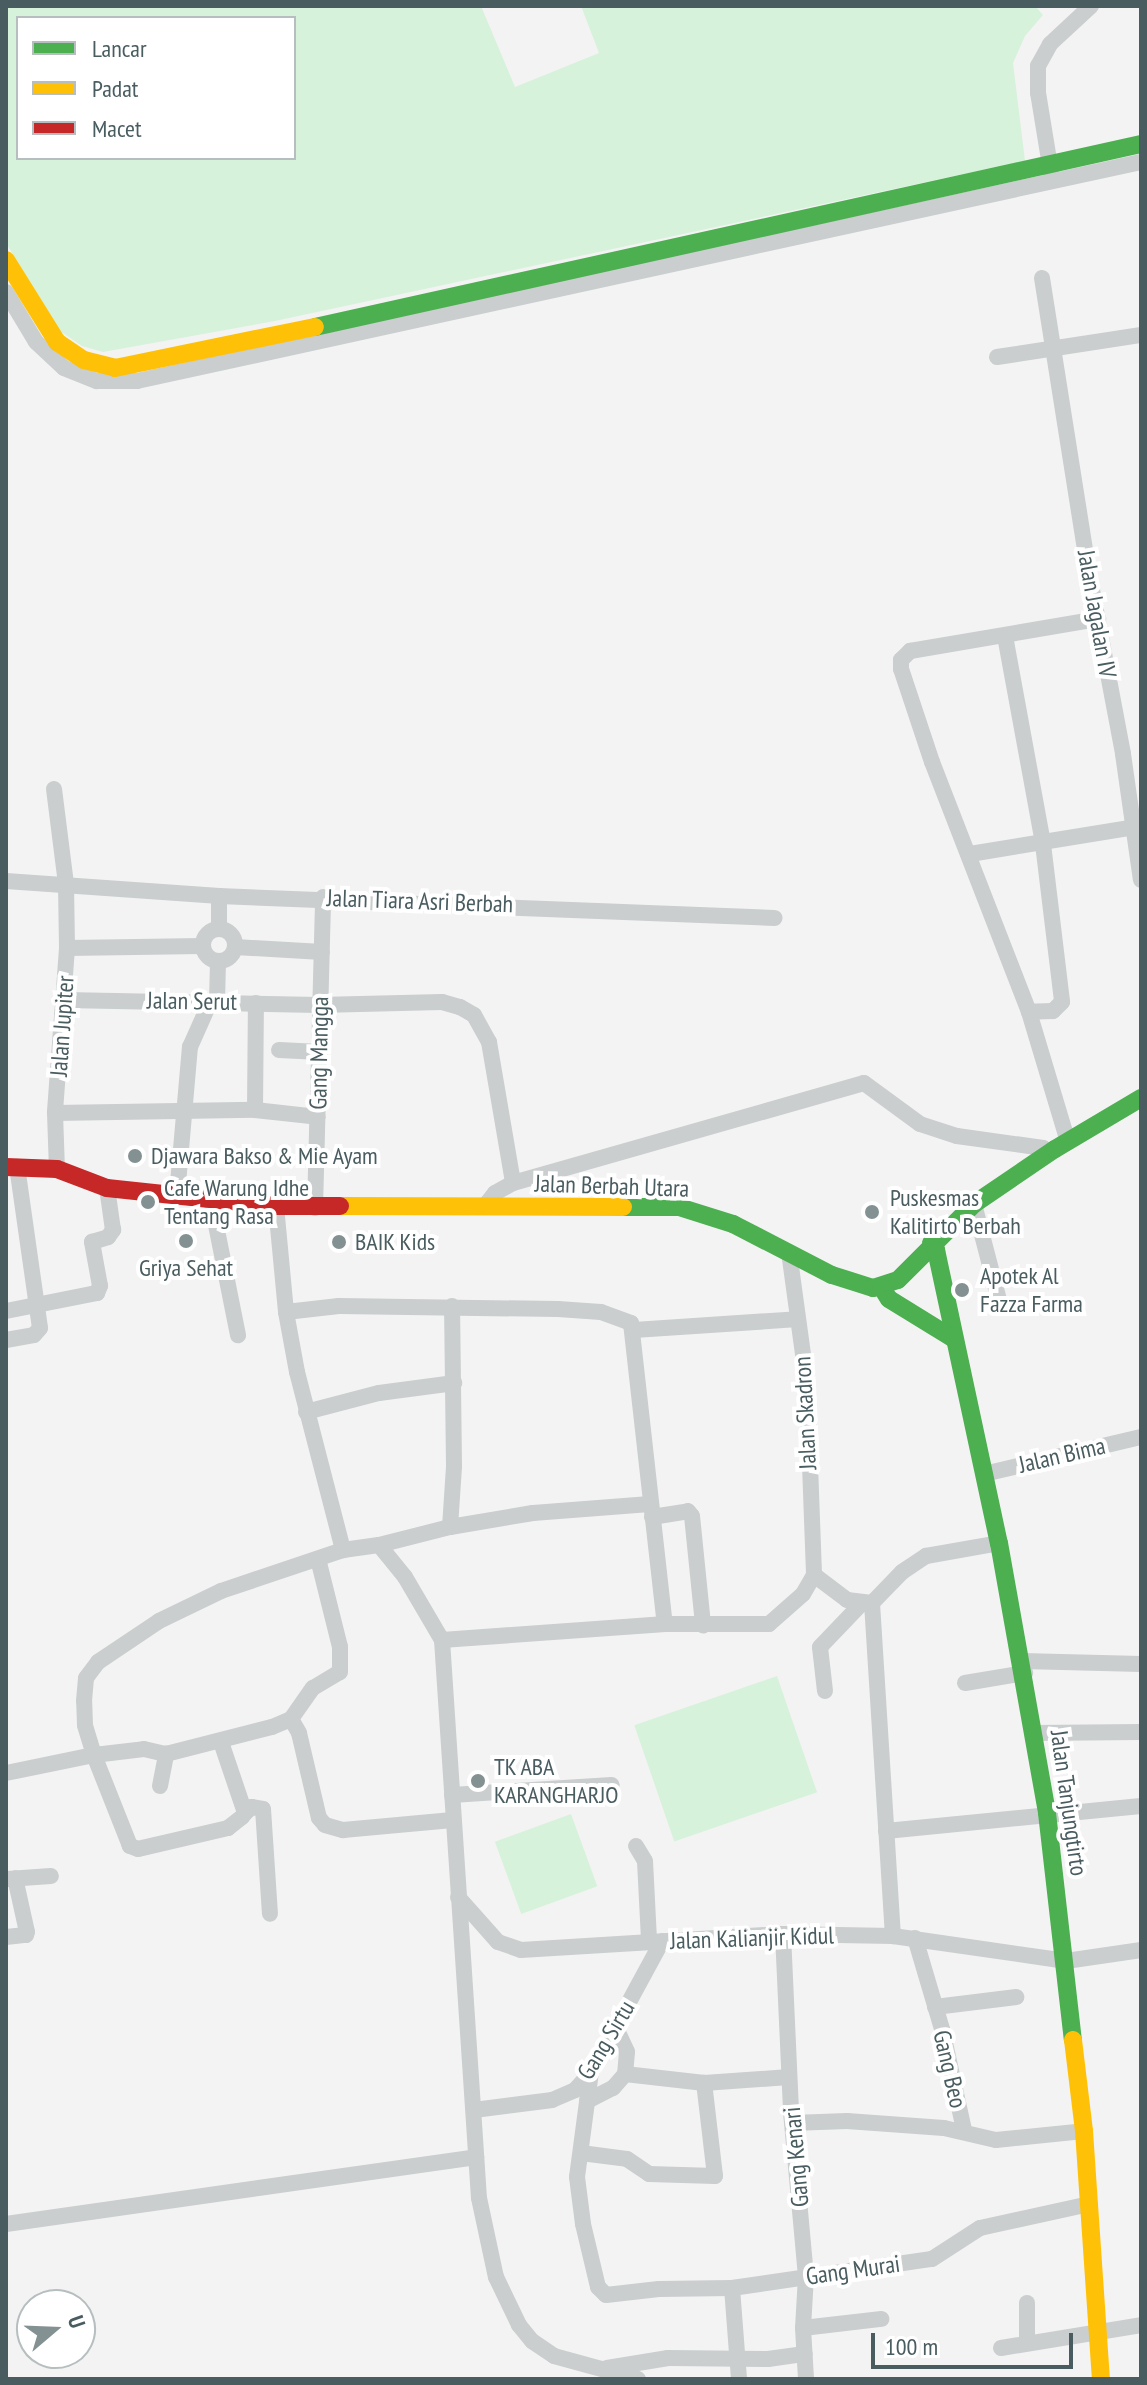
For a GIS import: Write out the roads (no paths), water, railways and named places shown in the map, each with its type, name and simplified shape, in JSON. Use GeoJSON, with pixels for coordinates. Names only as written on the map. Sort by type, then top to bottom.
{"type":"FeatureCollection","features":[{"type":"Feature","properties":{"kind":"street"},"geometry":{"type":"LineString","coordinates":[[1052,174],[1038,93],[1038,66],[1050,44],[1091,6]]}},
{"type":"Feature","properties":{"kind":"street"},"geometry":{"type":"LineString","coordinates":[[1052,174],[1141,144]]}},
{"type":"Feature","properties":{"kind":"street"},"geometry":{"type":"LineString","coordinates":[[6,260],[57,342],[84,360],[115,368],[181,357],[1052,174],[1141,162]]}},
{"type":"Feature","properties":{"kind":"street"},"geometry":{"type":"LineString","coordinates":[[6,292],[49,357],[80,376],[114,382],[159,378],[731,243]]}},
{"type":"Feature","properties":{"kind":"street","name":"Jalan Jagalan IV"},"geometry":{"type":"LineString","coordinates":[[1042,278],[1098,619],[1137,827],[1141,880]]}},
{"type":"Feature","properties":{"kind":"street"},"geometry":{"type":"LineString","coordinates":[[997,357],[1141,335]]}},
{"type":"Feature","properties":{"kind":"street"},"geometry":{"type":"LineString","coordinates":[[1068,1142],[1029,1012],[932,762],[901,660],[910,651],[1098,619]]}},
{"type":"Feature","properties":{"kind":"street"},"geometry":{"type":"LineString","coordinates":[[1005,636],[1043,844],[1062,1002],[1053,1011],[1029,1012]]}},
{"type":"Feature","properties":{"kind":"street","name":"Jalan Jupiter"},"geometry":{"type":"LineString","coordinates":[[54,789],[66,884],[67,948],[55,1113],[57,1169]]}},
{"type":"Feature","properties":{"kind":"street"},"geometry":{"type":"LineString","coordinates":[[970,854],[1137,827]]}},
{"type":"Feature","properties":{"kind":"street","name":"Jalan Tiara Asri Berbah"},"geometry":{"type":"LineString","coordinates":[[6,881],[219,896],[323,897],[775,918]]}},
{"type":"Feature","properties":{"kind":"street"},"geometry":{"type":"LineString","coordinates":[[219,896],[219,929]]}},
{"type":"Feature","properties":{"kind":"street","name":"Gang Mangga"},"geometry":{"type":"LineString","coordinates":[[315,1208],[323,897]]}},
{"type":"Feature","properties":{"kind":"street"},"geometry":{"type":"LineString","coordinates":[[219,929],[231,935],[235,947],[229,958],[218,961],[207,956],[203,946],[209,932],[219,929]]}},
{"type":"Feature","properties":{"kind":"street"},"geometry":{"type":"LineString","coordinates":[[67,948],[203,946]]}},
{"type":"Feature","properties":{"kind":"street"},"geometry":{"type":"LineString","coordinates":[[235,947],[322,952]]}},
{"type":"Feature","properties":{"kind":"street"},"geometry":{"type":"LineString","coordinates":[[177,1195],[190,1047],[213,1002],[218,961]]}},
{"type":"Feature","properties":{"kind":"street","name":"Jalan Serut"},"geometry":{"type":"LineString","coordinates":[[64,1000],[319,1005],[442,1002],[474,1015],[489,1042],[513,1183]]}},
{"type":"Feature","properties":{"kind":"street"},"geometry":{"type":"LineString","coordinates":[[255,1110],[256,1003]]}},
{"type":"Feature","properties":{"kind":"street"},"geometry":{"type":"LineString","coordinates":[[279,1050],[320,1052]]}},
{"type":"Feature","properties":{"kind":"street"},"geometry":{"type":"LineString","coordinates":[[484,1207],[489,1198],[513,1183],[864,1083],[920,1124],[957,1136],[1043,1148],[1049,1153]]}},
{"type":"Feature","properties":{"kind":"street"},"geometry":{"type":"LineString","coordinates":[[954,1339],[889,1299],[882,1288],[898,1280],[931,1243],[974,1204],[1049,1153],[1141,1098]]}},
{"type":"Feature","properties":{"kind":"street"},"geometry":{"type":"LineString","coordinates":[[55,1113],[255,1110],[318,1117]]}},
{"type":"Feature","properties":{"kind":"street"},"geometry":{"type":"LineString","coordinates":[[6,1340],[38,1333],[12,1167]]}},
{"type":"Feature","properties":{"kind":"street","name":"Jalan Berbah Utara"},"geometry":{"type":"LineString","coordinates":[[12,1167],[57,1169],[107,1188],[276,1206],[679,1207],[733,1224],[832,1275],[882,1288]]}},
{"type":"Feature","properties":{"kind":"street"},"geometry":{"type":"LineString","coordinates":[[6,1311],[97,1293],[100,1289],[92,1245],[108,1237],[113,1230],[107,1188]]}},
{"type":"Feature","properties":{"kind":"street"},"geometry":{"type":"LineString","coordinates":[[211,1200],[238,1335]]}},
{"type":"Feature","properties":{"kind":"street"},"geometry":{"type":"LineString","coordinates":[[974,1204],[999,1300]]}},
{"type":"Feature","properties":{"kind":"street"},"geometry":{"type":"LineString","coordinates":[[276,1206],[286,1312],[306,1412],[343,1550]]}},
{"type":"Feature","properties":{"kind":"street","name":"Jalan Tanjungtirto"},"geometry":{"type":"LineString","coordinates":[[931,1243],[999,1543],[1024,1667],[1047,1813],[1084,2131],[1101,2379]]}},
{"type":"Feature","properties":{"kind":"street","name":"Jalan Skadron"},"geometry":{"type":"LineString","coordinates":[[789,1252],[807,1383],[814,1575]]}},
{"type":"Feature","properties":{"kind":"street"},"geometry":{"type":"LineString","coordinates":[[286,1312],[339,1306],[452,1306],[601,1312],[624,1319],[634,1330],[665,1624]]}},
{"type":"Feature","properties":{"kind":"street"},"geometry":{"type":"LineString","coordinates":[[450,1527],[454,1383],[452,1306]]}},
{"type":"Feature","properties":{"kind":"street"},"geometry":{"type":"LineString","coordinates":[[634,1330],[798,1319]]}},
{"type":"Feature","properties":{"kind":"street"},"geometry":{"type":"LineString","coordinates":[[306,1412],[379,1393],[454,1383]]}},
{"type":"Feature","properties":{"kind":"street","name":"Jalan Bima"},"geometry":{"type":"LineString","coordinates":[[984,1474],[1141,1437]]}},
{"type":"Feature","properties":{"kind":"street"},"geometry":{"type":"LineString","coordinates":[[270,1914],[263,1809],[252,1807],[228,1828],[134,1848],[94,1755],[85,1725],[86,1678],[98,1662],[159,1621],[221,1591],[343,1550],[379,1545],[450,1527],[533,1513],[688,1511],[692,1516],[703,1625]]}},
{"type":"Feature","properties":{"kind":"street"},"geometry":{"type":"LineString","coordinates":[[825,1691],[820,1647],[902,1572],[926,1556],[999,1543]]}},
{"type":"Feature","properties":{"kind":"street"},"geometry":{"type":"LineString","coordinates":[[379,1545],[405,1577],[442,1640],[476,2157],[488,2250],[505,2300],[532,2341],[554,2356],[638,2379]]}},
{"type":"Feature","properties":{"kind":"street"},"geometry":{"type":"LineString","coordinates":[[6,1773],[94,1755],[144,1749],[166,1754],[221,1742],[291,1719],[306,1695],[342,1668],[318,1559]]}},
{"type":"Feature","properties":{"kind":"street"},"geometry":{"type":"LineString","coordinates":[[442,1640],[665,1624],[769,1624],[803,1594],[814,1575],[847,1600],[867,1603]]}},
{"type":"Feature","properties":{"kind":"street"},"geometry":{"type":"LineString","coordinates":[[867,1603],[893,1936]]}},
{"type":"Feature","properties":{"kind":"street"},"geometry":{"type":"LineString","coordinates":[[965,1683],[1024,1667],[1141,1664]]}},
{"type":"Feature","properties":{"kind":"street"},"geometry":{"type":"LineString","coordinates":[[291,1719],[299,1733],[315,1806],[325,1825],[343,1830],[453,1820]]}},
{"type":"Feature","properties":{"kind":"street"},"geometry":{"type":"LineString","coordinates":[[1034,1733],[1141,1732]]}},
{"type":"Feature","properties":{"kind":"street"},"geometry":{"type":"LineString","coordinates":[[221,1742],[245,1813]]}},
{"type":"Feature","properties":{"kind":"street"},"geometry":{"type":"LineString","coordinates":[[160,1786],[166,1754]]}},
{"type":"Feature","properties":{"kind":"street"},"geometry":{"type":"LineString","coordinates":[[452,1795],[612,1785]]}},
{"type":"Feature","properties":{"kind":"street"},"geometry":{"type":"LineString","coordinates":[[886,1831],[1141,1806]]}},
{"type":"Feature","properties":{"kind":"street"},"geometry":{"type":"LineString","coordinates":[[636,1846],[645,1861],[656,1941]]}},
{"type":"Feature","properties":{"kind":"street"},"geometry":{"type":"LineString","coordinates":[[6,1937],[27,1933],[10,1878],[51,1876]]}},
{"type":"Feature","properties":{"kind":"street","name":"Jalan Kalianjir Kidul"},"geometry":{"type":"LineString","coordinates":[[458,1897],[489,1935],[507,1948],[532,1950],[783,1934],[915,1938],[1066,1961],[1141,1950]]}},
{"type":"Feature","properties":{"kind":"street","name":"Gang Kenari"},"geometry":{"type":"LineString","coordinates":[[783,1934],[792,2123],[806,2276],[803,2328],[806,2379]]}},
{"type":"Feature","properties":{"kind":"street","name":"Gang Beo"},"geometry":{"type":"LineString","coordinates":[[915,1938],[964,2130]]}},
{"type":"Feature","properties":{"kind":"street","name":"Gang Sirtu"},"geometry":{"type":"LineString","coordinates":[[474,2110],[552,2100],[575,2090],[591,2072],[616,2028],[656,1941]]}},
{"type":"Feature","properties":{"kind":"street","name":"Gang Beo"},"geometry":{"type":"LineString","coordinates":[[935,2007],[1016,1997]]}},
{"type":"Feature","properties":{"kind":"street"},"geometry":{"type":"LineString","coordinates":[[587,2101],[613,2088],[625,2074],[627,2052],[616,2028]]}},
{"type":"Feature","properties":{"kind":"street"},"geometry":{"type":"LineString","coordinates":[[591,2072],[581,2153],[627,2159],[649,2174],[715,2176],[718,2173],[704,2083]]}},
{"type":"Feature","properties":{"kind":"street"},"geometry":{"type":"LineString","coordinates":[[625,2074],[704,2083],[789,2077]]}},
{"type":"Feature","properties":{"kind":"street"},"geometry":{"type":"LineString","coordinates":[[792,2123],[847,2121],[964,2130],[996,2140],[1084,2131]]}},
{"type":"Feature","properties":{"kind":"street","name":"Gang Murai"},"geometry":{"type":"LineString","coordinates":[[581,2153],[577,2177],[579,2200],[598,2287],[606,2295],[659,2289],[732,2288],[932,2259],[980,2228],[1089,2204]]}},
{"type":"Feature","properties":{"kind":"street"},"geometry":{"type":"LineString","coordinates":[[6,2224],[476,2157]]}},
{"type":"Feature","properties":{"kind":"street"},"geometry":{"type":"LineString","coordinates":[[732,2288],[739,2379]]}},
{"type":"Feature","properties":{"kind":"street"},"geometry":{"type":"LineString","coordinates":[[1027,2303],[1027,2343]]}},
{"type":"Feature","properties":{"kind":"street"},"geometry":{"type":"LineString","coordinates":[[803,2328],[881,2319]]}},
{"type":"Feature","properties":{"kind":"street"},"geometry":{"type":"LineString","coordinates":[[1001,2348],[1141,2325]]}},
{"type":"Feature","properties":{"kind":"street"},"geometry":{"type":"LineString","coordinates":[[603,2369],[668,2358],[737,2359],[805,2354]]}},
{"type":"Feature","properties":{"kind":"place","name":"Djawara Bakso & Mie Ayam"},"geometry":{"type":"Point","coordinates":[135,1156]}},
{"type":"Feature","properties":{"kind":"place","name":"Cafe Warung Idhe Tentang Rasa"},"geometry":{"type":"Point","coordinates":[148,1202]}},
{"type":"Feature","properties":{"kind":"place","name":"Puskesmas Kalitirto Berbah"},"geometry":{"type":"Point","coordinates":[872,1212]}},
{"type":"Feature","properties":{"kind":"place","name":"Griya Sehat"},"geometry":{"type":"Point","coordinates":[186,1241]}},
{"type":"Feature","properties":{"kind":"place","name":"BAIK Kids"},"geometry":{"type":"Point","coordinates":[339,1242]}},
{"type":"Feature","properties":{"kind":"place","name":"Apotek Al Fazza Farma"},"geometry":{"type":"Point","coordinates":[962,1290]}},
{"type":"Feature","properties":{"kind":"place","name":"TK ABA KARANGHARJO"},"geometry":{"type":"Point","coordinates":[478,1781]}}]}
